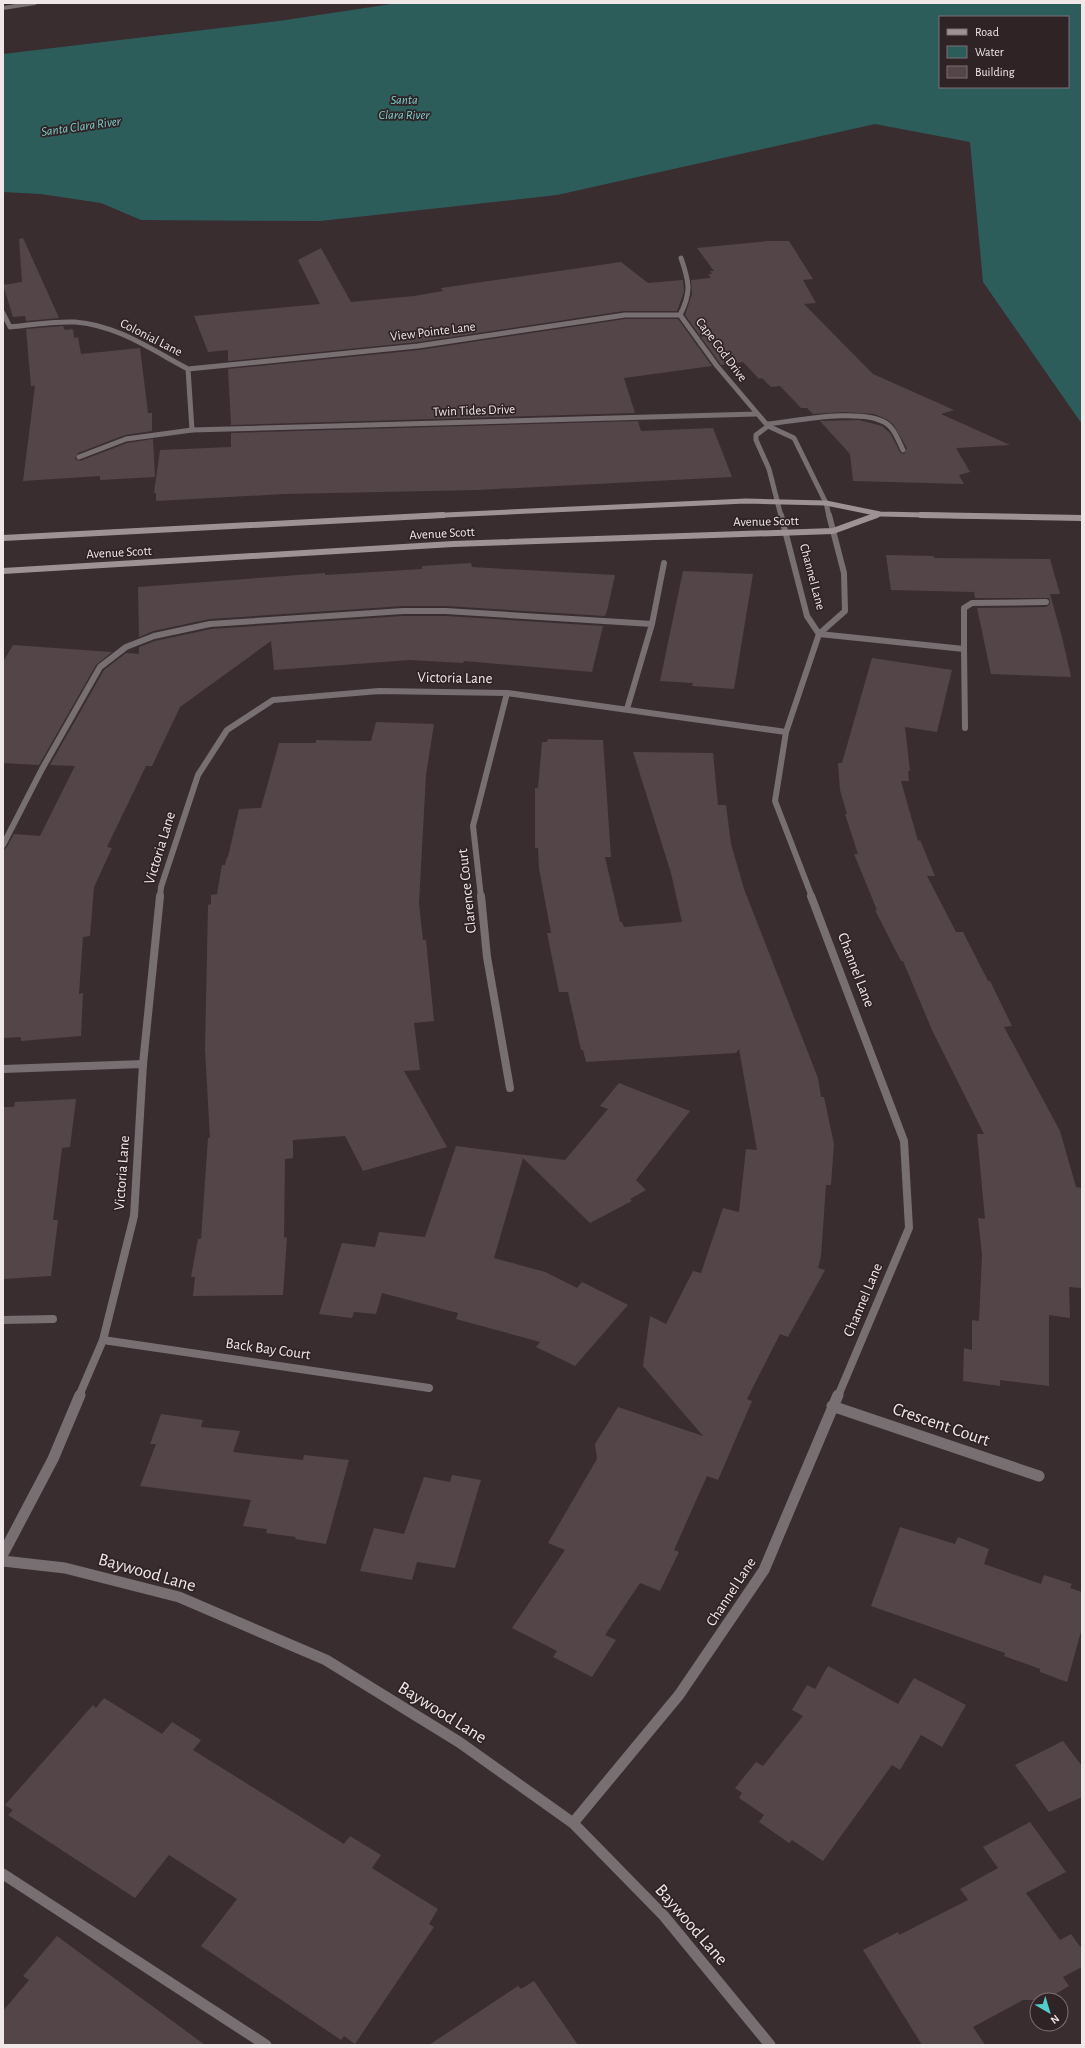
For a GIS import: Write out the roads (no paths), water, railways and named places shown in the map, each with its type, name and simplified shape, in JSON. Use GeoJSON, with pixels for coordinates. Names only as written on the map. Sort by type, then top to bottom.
{"type":"FeatureCollection","features":[{"type":"Feature","properties":{"kind":"main road","name":"Avenue Scott"},"geometry":{"type":"LineString","coordinates":[[3,538],[458,514],[746,501],[826,503],[880,514],[1082,518]]}},
{"type":"Feature","properties":{"kind":"main road","name":"Avenue Scott"},"geometry":{"type":"LineString","coordinates":[[4,572],[453,544],[833,531],[880,514]]}},
{"type":"Feature","properties":{"kind":"street"},"geometry":{"type":"LineString","coordinates":[[3,8],[35,3]]}},
{"type":"Feature","properties":{"kind":"street","name":"Cape Cod Drive"},"geometry":{"type":"LineString","coordinates":[[680,258],[690,286],[688,301],[680,315],[717,366],[756,414],[768,425],[794,438],[826,503],[844,573],[845,611],[820,634]]}},
{"type":"Feature","properties":{"kind":"street","name":"Colonial Lane"},"geometry":{"type":"LineString","coordinates":[[3,313],[10,326],[75,322],[118,331],[148,345],[162,356],[188,369],[192,430]]}},
{"type":"Feature","properties":{"kind":"street","name":"View Pointe Lane"},"geometry":{"type":"LineString","coordinates":[[188,369],[418,346],[625,316],[680,315]]}},
{"type":"Feature","properties":{"kind":"street","name":"Twin Tides Drive"},"geometry":{"type":"LineString","coordinates":[[79,457],[126,440],[192,430],[756,414]]}},
{"type":"Feature","properties":{"kind":"street"},"geometry":{"type":"LineString","coordinates":[[777,502],[769,469],[756,440],[756,435],[768,425],[850,416],[876,418],[894,430],[903,450]]}},
{"type":"Feature","properties":{"kind":"street","name":"Channel Lane"},"geometry":{"type":"LineString","coordinates":[[573,1823],[679,1695],[764,1570],[832,1406],[909,1228],[904,1140],[775,801],[786,732],[820,634],[807,616],[777,502]]}},
{"type":"Feature","properties":{"kind":"street"},"geometry":{"type":"LineString","coordinates":[[627,709],[652,624],[664,563]]}},
{"type":"Feature","properties":{"kind":"street"},"geometry":{"type":"LineString","coordinates":[[965,728],[964,608],[972,603],[1046,602]]}},
{"type":"Feature","properties":{"kind":"street"},"geometry":{"type":"LineString","coordinates":[[3,845],[50,752],[102,665],[120,651],[155,636],[180,628],[217,624],[410,611],[491,613],[652,624]]}},
{"type":"Feature","properties":{"kind":"street"},"geometry":{"type":"LineString","coordinates":[[820,634],[964,649]]}},
{"type":"Feature","properties":{"kind":"street","name":"Victoria Lane"},"geometry":{"type":"LineString","coordinates":[[3,1554],[53,1459],[103,1340],[134,1216],[143,1064],[161,887],[198,775],[227,730],[273,700],[379,690],[507,693],[786,732]]}},
{"type":"Feature","properties":{"kind":"street","name":"Clarence Court"},"geometry":{"type":"LineString","coordinates":[[507,693],[473,826],[487,957],[510,1088]]}},
{"type":"Feature","properties":{"kind":"street"},"geometry":{"type":"LineString","coordinates":[[3,1069],[143,1064]]}},
{"type":"Feature","properties":{"kind":"street"},"geometry":{"type":"LineString","coordinates":[[3,1320],[53,1319]]}},
{"type":"Feature","properties":{"kind":"street","name":"Back Bay Court"},"geometry":{"type":"LineString","coordinates":[[103,1340],[429,1388]]}},
{"type":"Feature","properties":{"kind":"street","name":"Crescent Court"},"geometry":{"type":"LineString","coordinates":[[832,1406],[1039,1476]]}},
{"type":"Feature","properties":{"kind":"street","name":"Baywood Lane"},"geometry":{"type":"LineString","coordinates":[[3,1561],[65,1568],[179,1597],[326,1660],[459,1742],[573,1823],[664,1916],[770,2045]]}},
{"type":"Feature","properties":{"kind":"street"},"geometry":{"type":"LineString","coordinates":[[3,1874],[266,2045]]}},
{"type":"Feature","properties":{"kind":"water","name":"Santa Clara River"},"geometry":{"type":"Polygon","coordinates":[[[398,3],[1082,3],[1082,424],[983,282],[970,142],[875,124],[557,195],[320,221],[141,220],[101,203],[41,194],[3,192],[3,54],[279,21],[398,3]]]}}]}
